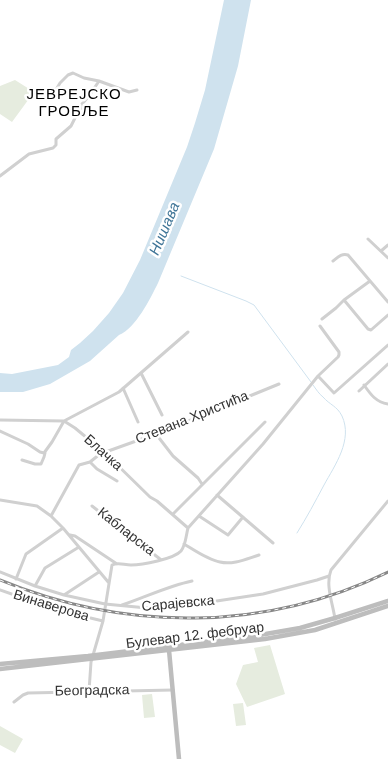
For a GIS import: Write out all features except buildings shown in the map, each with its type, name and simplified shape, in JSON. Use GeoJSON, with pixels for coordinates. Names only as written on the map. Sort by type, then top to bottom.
{"type":"FeatureCollection","features":[{"type":"Feature","properties":{"kind":"main road","name":"Булевар 12. фебруар"},"geometry":{"type":"LineString","coordinates":[[0,669],[265,639],[301,633],[388,601]]}},
{"type":"Feature","properties":{"kind":"main road","name":"Булевар 12. фебруар"},"geometry":{"type":"LineString","coordinates":[[336,621],[388,606]]}},
{"type":"Feature","properties":{"kind":"main road"},"geometry":{"type":"LineString","coordinates":[[169,649],[179,759]]}},
{"type":"Feature","properties":{"kind":"main road","name":"Булевар 12. фебруар"},"geometry":{"type":"LineString","coordinates":[[0,664],[93,657]]}},
{"type":"Feature","properties":{"kind":"street"},"geometry":{"type":"LineString","coordinates":[[43,89],[49,94],[54,93],[60,83],[73,73],[129,92],[137,90]]}},
{"type":"Feature","properties":{"kind":"street"},"geometry":{"type":"LineString","coordinates":[[0,176],[29,154],[53,148],[56,145],[57,137],[71,126],[82,104],[99,81]]}},
{"type":"Feature","properties":{"kind":"street"},"geometry":{"type":"LineString","coordinates":[[368,239],[388,258]]}},
{"type":"Feature","properties":{"kind":"street"},"geometry":{"type":"LineString","coordinates":[[380,251],[388,245]]}},
{"type":"Feature","properties":{"kind":"street"},"geometry":{"type":"LineString","coordinates":[[333,261],[342,254],[348,255],[388,302]]}},
{"type":"Feature","properties":{"kind":"street"},"geometry":{"type":"LineString","coordinates":[[322,320],[344,300],[370,281]]}},
{"type":"Feature","properties":{"kind":"street"},"geometry":{"type":"LineString","coordinates":[[344,300],[371,330],[388,314]]}},
{"type":"Feature","properties":{"kind":"street"},"geometry":{"type":"LineString","coordinates":[[89,691],[93,657],[103,621],[111,566],[113,564],[132,565],[169,558],[182,550],[188,528],[263,444],[318,376],[339,355],[339,352],[320,326]]}},
{"type":"Feature","properties":{"kind":"street"},"geometry":{"type":"LineString","coordinates":[[0,420],[64,421],[93,407],[124,388],[188,332]]}},
{"type":"Feature","properties":{"kind":"street"},"geometry":{"type":"LineString","coordinates":[[318,376],[334,393],[388,345]]}},
{"type":"Feature","properties":{"kind":"street"},"geometry":{"type":"LineString","coordinates":[[359,391],[388,364]]}},
{"type":"Feature","properties":{"kind":"street"},"geometry":{"type":"LineString","coordinates":[[141,373],[162,415]]}},
{"type":"Feature","properties":{"kind":"street","name":"Стевана Христића"},"geometry":{"type":"LineString","coordinates":[[51,516],[78,466],[81,464],[90,462],[104,452],[156,434],[279,384]]}},
{"type":"Feature","properties":{"kind":"street"},"geometry":{"type":"LineString","coordinates":[[364,385],[372,396],[388,404]]}},
{"type":"Feature","properties":{"kind":"street"},"geometry":{"type":"LineString","coordinates":[[124,388],[138,422]]}},
{"type":"Feature","properties":{"kind":"street"},"geometry":{"type":"LineString","coordinates":[[22,460],[41,464],[45,453],[64,421]]}},
{"type":"Feature","properties":{"kind":"street","name":"Блачка"},"geometry":{"type":"LineString","coordinates":[[64,421],[104,452],[150,497],[188,528]]}},
{"type":"Feature","properties":{"kind":"street"},"geometry":{"type":"LineString","coordinates":[[173,514],[265,422]]}},
{"type":"Feature","properties":{"kind":"street"},"geometry":{"type":"LineString","coordinates":[[0,431],[45,453]]}},
{"type":"Feature","properties":{"kind":"street"},"geometry":{"type":"LineString","coordinates":[[156,434],[174,456],[202,484]]}},
{"type":"Feature","properties":{"kind":"street"},"geometry":{"type":"LineString","coordinates":[[90,462],[97,469],[117,481]]}},
{"type":"Feature","properties":{"kind":"street"},"geometry":{"type":"LineString","coordinates":[[217,495],[273,543]]}},
{"type":"Feature","properties":{"kind":"street"},"geometry":{"type":"LineString","coordinates":[[0,500],[37,506],[51,516],[109,583]]}},
{"type":"Feature","properties":{"kind":"street"},"geometry":{"type":"LineString","coordinates":[[336,621],[329,576],[338,561],[388,501]]}},
{"type":"Feature","properties":{"kind":"street","name":"Кабларска"},"geometry":{"type":"LineString","coordinates":[[92,506],[160,559]]}},
{"type":"Feature","properties":{"kind":"street"},"geometry":{"type":"LineString","coordinates":[[199,516],[228,535],[243,517]]}},
{"type":"Feature","properties":{"kind":"street"},"geometry":{"type":"LineString","coordinates":[[16,579],[26,554],[63,528]]}},
{"type":"Feature","properties":{"kind":"street"},"geometry":{"type":"LineString","coordinates":[[69,535],[75,536],[117,564]]}},
{"type":"Feature","properties":{"kind":"street"},"geometry":{"type":"LineString","coordinates":[[184,544],[220,562],[236,562],[259,555]]}},
{"type":"Feature","properties":{"kind":"street"},"geometry":{"type":"LineString","coordinates":[[35,586],[45,568],[79,547]]}},
{"type":"Feature","properties":{"kind":"street","name":"Сарајевска"},"geometry":{"type":"LineString","coordinates":[[0,572],[64,595],[135,608],[210,602],[263,594],[329,576]]}},
{"type":"Feature","properties":{"kind":"street"},"geometry":{"type":"LineString","coordinates":[[64,595],[99,572]]}},
{"type":"Feature","properties":{"kind":"street"},"geometry":{"type":"LineString","coordinates":[[121,605],[169,587],[192,581]]}},
{"type":"Feature","properties":{"kind":"street","name":"Винаверова"},"geometry":{"type":"LineString","coordinates":[[0,590],[57,610],[103,621]]}},
{"type":"Feature","properties":{"kind":"street","name":"Београдска"},"geometry":{"type":"LineString","coordinates":[[14,702],[28,693],[173,690]]}},
{"type":"Feature","properties":{"kind":"shaded area","name":"ЈЕВРЕЈСКО ГРОБЉЕ"},"geometry":{"type":"Polygon","coordinates":[[[15,80],[34,92],[12,122],[0,114],[0,86],[15,80]]]}},
{"type":"Feature","properties":{"kind":"shaded area"},"geometry":{"type":"Polygon","coordinates":[[[270,645],[285,694],[247,707],[236,684],[243,665],[258,662],[254,648],[270,645]]]}},
{"type":"Feature","properties":{"kind":"shaded area"},"geometry":{"type":"Polygon","coordinates":[[[152,694],[155,717],[144,718],[142,695],[152,694]]]}},
{"type":"Feature","properties":{"kind":"shaded area"},"geometry":{"type":"Polygon","coordinates":[[[243,703],[246,725],[236,726],[233,704],[243,703]]]}},
{"type":"Feature","properties":{"kind":"shaded area"},"geometry":{"type":"Polygon","coordinates":[[[0,726],[23,739],[15,753],[0,745],[0,726]]]}},
{"type":"Feature","properties":{"kind":"water","name":"Нишава"},"geometry":{"type":"Polygon","coordinates":[[[224,0],[251,0],[238,66],[214,149],[147,305],[131,326],[90,361],[50,384],[23,392],[0,392],[0,373],[12,374],[58,365],[69,357],[71,350],[93,331],[123,293],[140,260],[187,147],[205,90],[224,0]]]}},
{"type":"Feature","properties":{"kind":"waterway"},"geometry":{"type":"LineString","coordinates":[[181,276],[254,305],[311,382]]}},
{"type":"Feature","properties":{"kind":"waterway"},"geometry":{"type":"LineString","coordinates":[[297,533],[337,461],[344,443],[345,434],[342,416],[313,385]]}},
{"type":"Feature","properties":{"kind":"railway"},"geometry":{"type":"LineString","coordinates":[[0,580],[48,597],[96,609],[146,616],[195,618],[244,615],[293,606],[341,592],[388,572]]}},
{"type":"Feature","properties":{"kind":"district","name":"ЈЕВРЕЈСКО ГРОБЉЕ"},"geometry":{"type":"Point","coordinates":[74,104]}}]}
